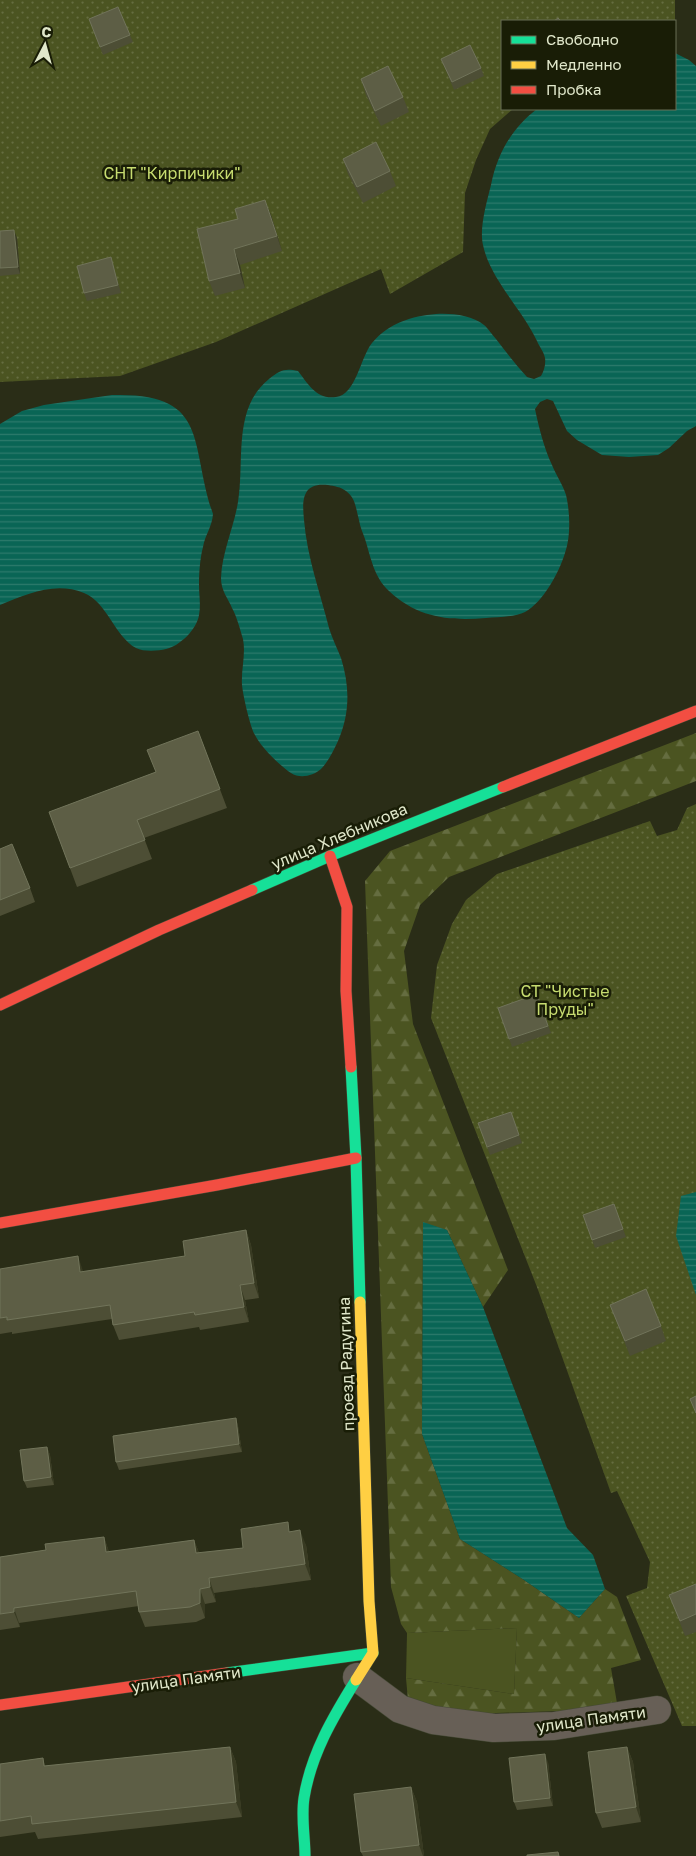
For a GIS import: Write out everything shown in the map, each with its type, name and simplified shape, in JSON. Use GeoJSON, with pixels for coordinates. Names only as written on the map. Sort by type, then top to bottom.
{"type":"FeatureCollection","features":[{"type":"Feature","properties":{"kind":"street","name":"улица Хлебникова"},"geometry":{"type":"LineString","coordinates":[[0,1005],[159,930],[330,856],[696,711]]}},
{"type":"Feature","properties":{"kind":"street","name":"проезд Радугина"},"geometry":{"type":"LineString","coordinates":[[330,856],[347,907],[346,991],[356,1158],[369,1600],[373,1653]]}},
{"type":"Feature","properties":{"kind":"street"},"geometry":{"type":"LineString","coordinates":[[0,1223],[217,1185],[356,1158]]}},
{"type":"Feature","properties":{"kind":"street"},"geometry":{"type":"LineString","coordinates":[[305,1856],[304,1800],[313,1761],[334,1715],[373,1653]]}},
{"type":"Feature","properties":{"kind":"street","name":"улица Памяти"},"geometry":{"type":"LineString","coordinates":[[0,1705],[373,1653]]}},
{"type":"Feature","properties":{"kind":"street","name":"улица Памяти"},"geometry":{"type":"LineString","coordinates":[[357,1677],[400,1708],[433,1720],[494,1728],[554,1726],[657,1710]]}},
{"type":"Feature","properties":{"kind":"green space","name":"СНТ \"Кирпичики\""},"geometry":{"type":"Polygon","coordinates":[[[0,0],[675,0],[675,20],[501,20],[501,110],[512,110],[490,129],[476,160],[465,193],[463,252],[390,294],[381,269],[216,342],[120,376],[0,382],[0,0]]]}},
{"type":"Feature","properties":{"kind":"green space"},"geometry":{"type":"Polygon","coordinates":[[[696,733],[696,781],[449,877],[420,905],[404,951],[413,1024],[508,1270],[483,1307],[447,1230],[423,1223],[422,1434],[460,1539],[579,1618],[605,1589],[617,1597],[641,1660],[611,1668],[618,1709],[467,1714],[408,1700],[406,1678],[514,1694],[517,1628],[407,1633],[401,1624],[391,1587],[365,881],[390,851],[696,733]]]}},
{"type":"Feature","properties":{"kind":"green space","name":"СТ \"Чистые Пруды\""},"geometry":{"type":"Polygon","coordinates":[[[696,804],[696,1726],[682,1726],[626,1596],[647,1588],[650,1562],[617,1491],[611,1493],[537,1287],[431,1018],[437,965],[452,924],[466,900],[497,874],[650,821],[657,836],[677,830],[687,808],[696,804]]]}},
{"type":"Feature","properties":{"kind":"green space"},"geometry":{"type":"Polygon","coordinates":[[[517,1628],[514,1694],[406,1678],[407,1633],[517,1628]]]}},
{"type":"Feature","properties":{"kind":"water"},"geometry":{"type":"Polygon","coordinates":[[[676,54],[696,66],[696,426],[658,455],[629,457],[602,455],[577,440],[567,431],[553,401],[547,399],[540,402],[535,409],[549,458],[566,495],[569,532],[565,553],[550,586],[532,607],[521,614],[511,616],[472,619],[447,618],[434,616],[411,607],[389,591],[376,573],[352,497],[342,489],[328,485],[313,486],[308,489],[303,506],[308,547],[329,628],[344,669],[347,710],[338,741],[324,766],[310,775],[295,775],[281,766],[258,740],[253,731],[242,685],[243,639],[221,583],[222,568],[238,502],[242,436],[250,405],[257,391],[269,379],[286,370],[298,371],[318,394],[329,397],[343,395],[353,383],[372,343],[379,336],[401,322],[436,314],[461,315],[474,319],[487,328],[527,377],[534,379],[541,376],[545,365],[544,354],[531,329],[492,270],[482,238],[484,215],[497,163],[513,133],[536,110],[676,110],[676,54]]]}},
{"type":"Feature","properties":{"kind":"water"},"geometry":{"type":"Polygon","coordinates":[[[112,395],[144,396],[166,402],[181,413],[191,427],[197,445],[213,514],[201,556],[198,620],[182,641],[163,650],[147,651],[136,648],[129,643],[99,604],[92,597],[84,593],[62,588],[41,590],[0,605],[0,424],[22,411],[44,405],[112,395]]]}},
{"type":"Feature","properties":{"kind":"water"},"geometry":{"type":"Polygon","coordinates":[[[696,1192],[696,1295],[676,1236],[681,1196],[696,1192]]]}},
{"type":"Feature","properties":{"kind":"water"},"geometry":{"type":"Polygon","coordinates":[[[423,1222],[447,1230],[483,1307],[567,1528],[593,1555],[605,1589],[579,1618],[460,1539],[422,1434],[423,1222]]]}},
{"type":"Feature","properties":{"kind":"building"},"geometry":{"type":"Polygon","coordinates":[[[118,7],[130,35],[100,47],[89,19],[118,7]]]}},
{"type":"Feature","properties":{"kind":"building"},"geometry":{"type":"Polygon","coordinates":[[[470,45],[481,68],[452,82],[441,59],[470,45]]]}},
{"type":"Feature","properties":{"kind":"building"},"geometry":{"type":"Polygon","coordinates":[[[388,66],[403,97],[375,111],[361,79],[388,66]]]}},
{"type":"Feature","properties":{"kind":"building"},"geometry":{"type":"Polygon","coordinates":[[[376,142],[390,171],[357,187],[343,159],[376,142]]]}},
{"type":"Feature","properties":{"kind":"building"},"geometry":{"type":"Polygon","coordinates":[[[265,200],[277,236],[234,249],[240,273],[209,281],[197,229],[238,219],[235,209],[265,200]]]}},
{"type":"Feature","properties":{"kind":"building"},"geometry":{"type":"Polygon","coordinates":[[[14,230],[18,267],[0,268],[0,231],[14,230]]]}},
{"type":"Feature","properties":{"kind":"building"},"geometry":{"type":"Polygon","coordinates":[[[111,257],[118,285],[84,293],[77,266],[111,257]]]}},
{"type":"Feature","properties":{"kind":"building"},"geometry":{"type":"Polygon","coordinates":[[[198,731],[220,789],[137,820],[145,840],[70,868],[49,812],[156,772],[147,750],[198,731]]]}},
{"type":"Feature","properties":{"kind":"building"},"geometry":{"type":"Polygon","coordinates":[[[12,844],[30,888],[0,900],[0,849],[12,844]]]}},
{"type":"Feature","properties":{"kind":"building"},"geometry":{"type":"Polygon","coordinates":[[[537,994],[548,1026],[509,1039],[498,1008],[537,994]]]}},
{"type":"Feature","properties":{"kind":"building"},"geometry":{"type":"Polygon","coordinates":[[[511,1112],[519,1135],[487,1147],[478,1123],[511,1112]]]}},
{"type":"Feature","properties":{"kind":"building"},"geometry":{"type":"Polygon","coordinates":[[[614,1204],[623,1229],[592,1240],[583,1215],[614,1204]]]}},
{"type":"Feature","properties":{"kind":"building"},"geometry":{"type":"Polygon","coordinates":[[[246,1230],[254,1283],[240,1285],[244,1307],[195,1315],[194,1312],[113,1325],[110,1305],[7,1320],[7,1317],[0,1318],[0,1269],[78,1256],[80,1272],[185,1256],[183,1241],[246,1230]]]}},
{"type":"Feature","properties":{"kind":"building"},"geometry":{"type":"Polygon","coordinates":[[[646,1289],[661,1326],[625,1341],[610,1305],[646,1289]]]}},
{"type":"Feature","properties":{"kind":"building"},"geometry":{"type":"Polygon","coordinates":[[[696,1396],[696,1413],[690,1399],[696,1396]]]}},
{"type":"Feature","properties":{"kind":"building"},"geometry":{"type":"Polygon","coordinates":[[[236,1418],[239,1444],[116,1462],[113,1436],[236,1418]]]}},
{"type":"Feature","properties":{"kind":"building"},"geometry":{"type":"Polygon","coordinates":[[[47,1447],[51,1477],[24,1481],[20,1450],[47,1447]]]}},
{"type":"Feature","properties":{"kind":"building"},"geometry":{"type":"Polygon","coordinates":[[[288,1522],[289,1532],[300,1530],[305,1564],[209,1578],[210,1587],[200,1589],[200,1603],[190,1607],[139,1612],[136,1591],[14,1608],[14,1612],[0,1614],[0,1557],[46,1550],[45,1544],[104,1537],[106,1552],[194,1540],[196,1553],[243,1548],[241,1529],[288,1522]]]}},
{"type":"Feature","properties":{"kind":"building"},"geometry":{"type":"Polygon","coordinates":[[[696,1584],[696,1614],[680,1621],[669,1595],[696,1584]]]}},
{"type":"Feature","properties":{"kind":"building"},"geometry":{"type":"Polygon","coordinates":[[[230,1747],[236,1802],[32,1824],[31,1816],[0,1821],[0,1764],[43,1758],[44,1766],[230,1747]]]}},
{"type":"Feature","properties":{"kind":"building"},"geometry":{"type":"Polygon","coordinates":[[[627,1747],[636,1807],[596,1813],[588,1752],[627,1747]]]}},
{"type":"Feature","properties":{"kind":"building"},"geometry":{"type":"Polygon","coordinates":[[[545,1754],[550,1798],[514,1802],[509,1758],[545,1754]]]}},
{"type":"Feature","properties":{"kind":"building"},"geometry":{"type":"Polygon","coordinates":[[[411,1787],[419,1845],[361,1852],[354,1794],[411,1787]]]}},
{"type":"Feature","properties":{"kind":"building"},"geometry":{"type":"Polygon","coordinates":[[[558,1852],[559,1856],[527,1856],[527,1855],[558,1852]]]}},
{"type":"Feature","properties":{"kind":"traffic: fast"},"geometry":{"type":"LineString","coordinates":[[252,890],[330,856],[503,787]]}},
{"type":"Feature","properties":{"kind":"traffic: fast"},"geometry":{"type":"LineString","coordinates":[[351,1067],[356,1158],[360,1302]]}},
{"type":"Feature","properties":{"kind":"traffic: fast"},"geometry":{"type":"LineString","coordinates":[[227,1673],[373,1653]]}},
{"type":"Feature","properties":{"kind":"traffic: fast"},"geometry":{"type":"LineString","coordinates":[[305,1856],[303,1813],[307,1782],[324,1736],[356,1680]]}},
{"type":"Feature","properties":{"kind":"traffic: slow"},"geometry":{"type":"LineString","coordinates":[[356,1680],[373,1653],[369,1601],[360,1302]]}},
{"type":"Feature","properties":{"kind":"traffic: jam"},"geometry":{"type":"LineString","coordinates":[[503,787],[696,711]]}},
{"type":"Feature","properties":{"kind":"traffic: jam"},"geometry":{"type":"LineString","coordinates":[[330,856],[347,907],[346,991],[351,1067]]}},
{"type":"Feature","properties":{"kind":"traffic: jam"},"geometry":{"type":"LineString","coordinates":[[0,1005],[159,930],[252,890]]}},
{"type":"Feature","properties":{"kind":"traffic: jam"},"geometry":{"type":"LineString","coordinates":[[0,1223],[217,1185],[356,1158]]}},
{"type":"Feature","properties":{"kind":"traffic: jam"},"geometry":{"type":"LineString","coordinates":[[0,1705],[227,1673]]}}]}
